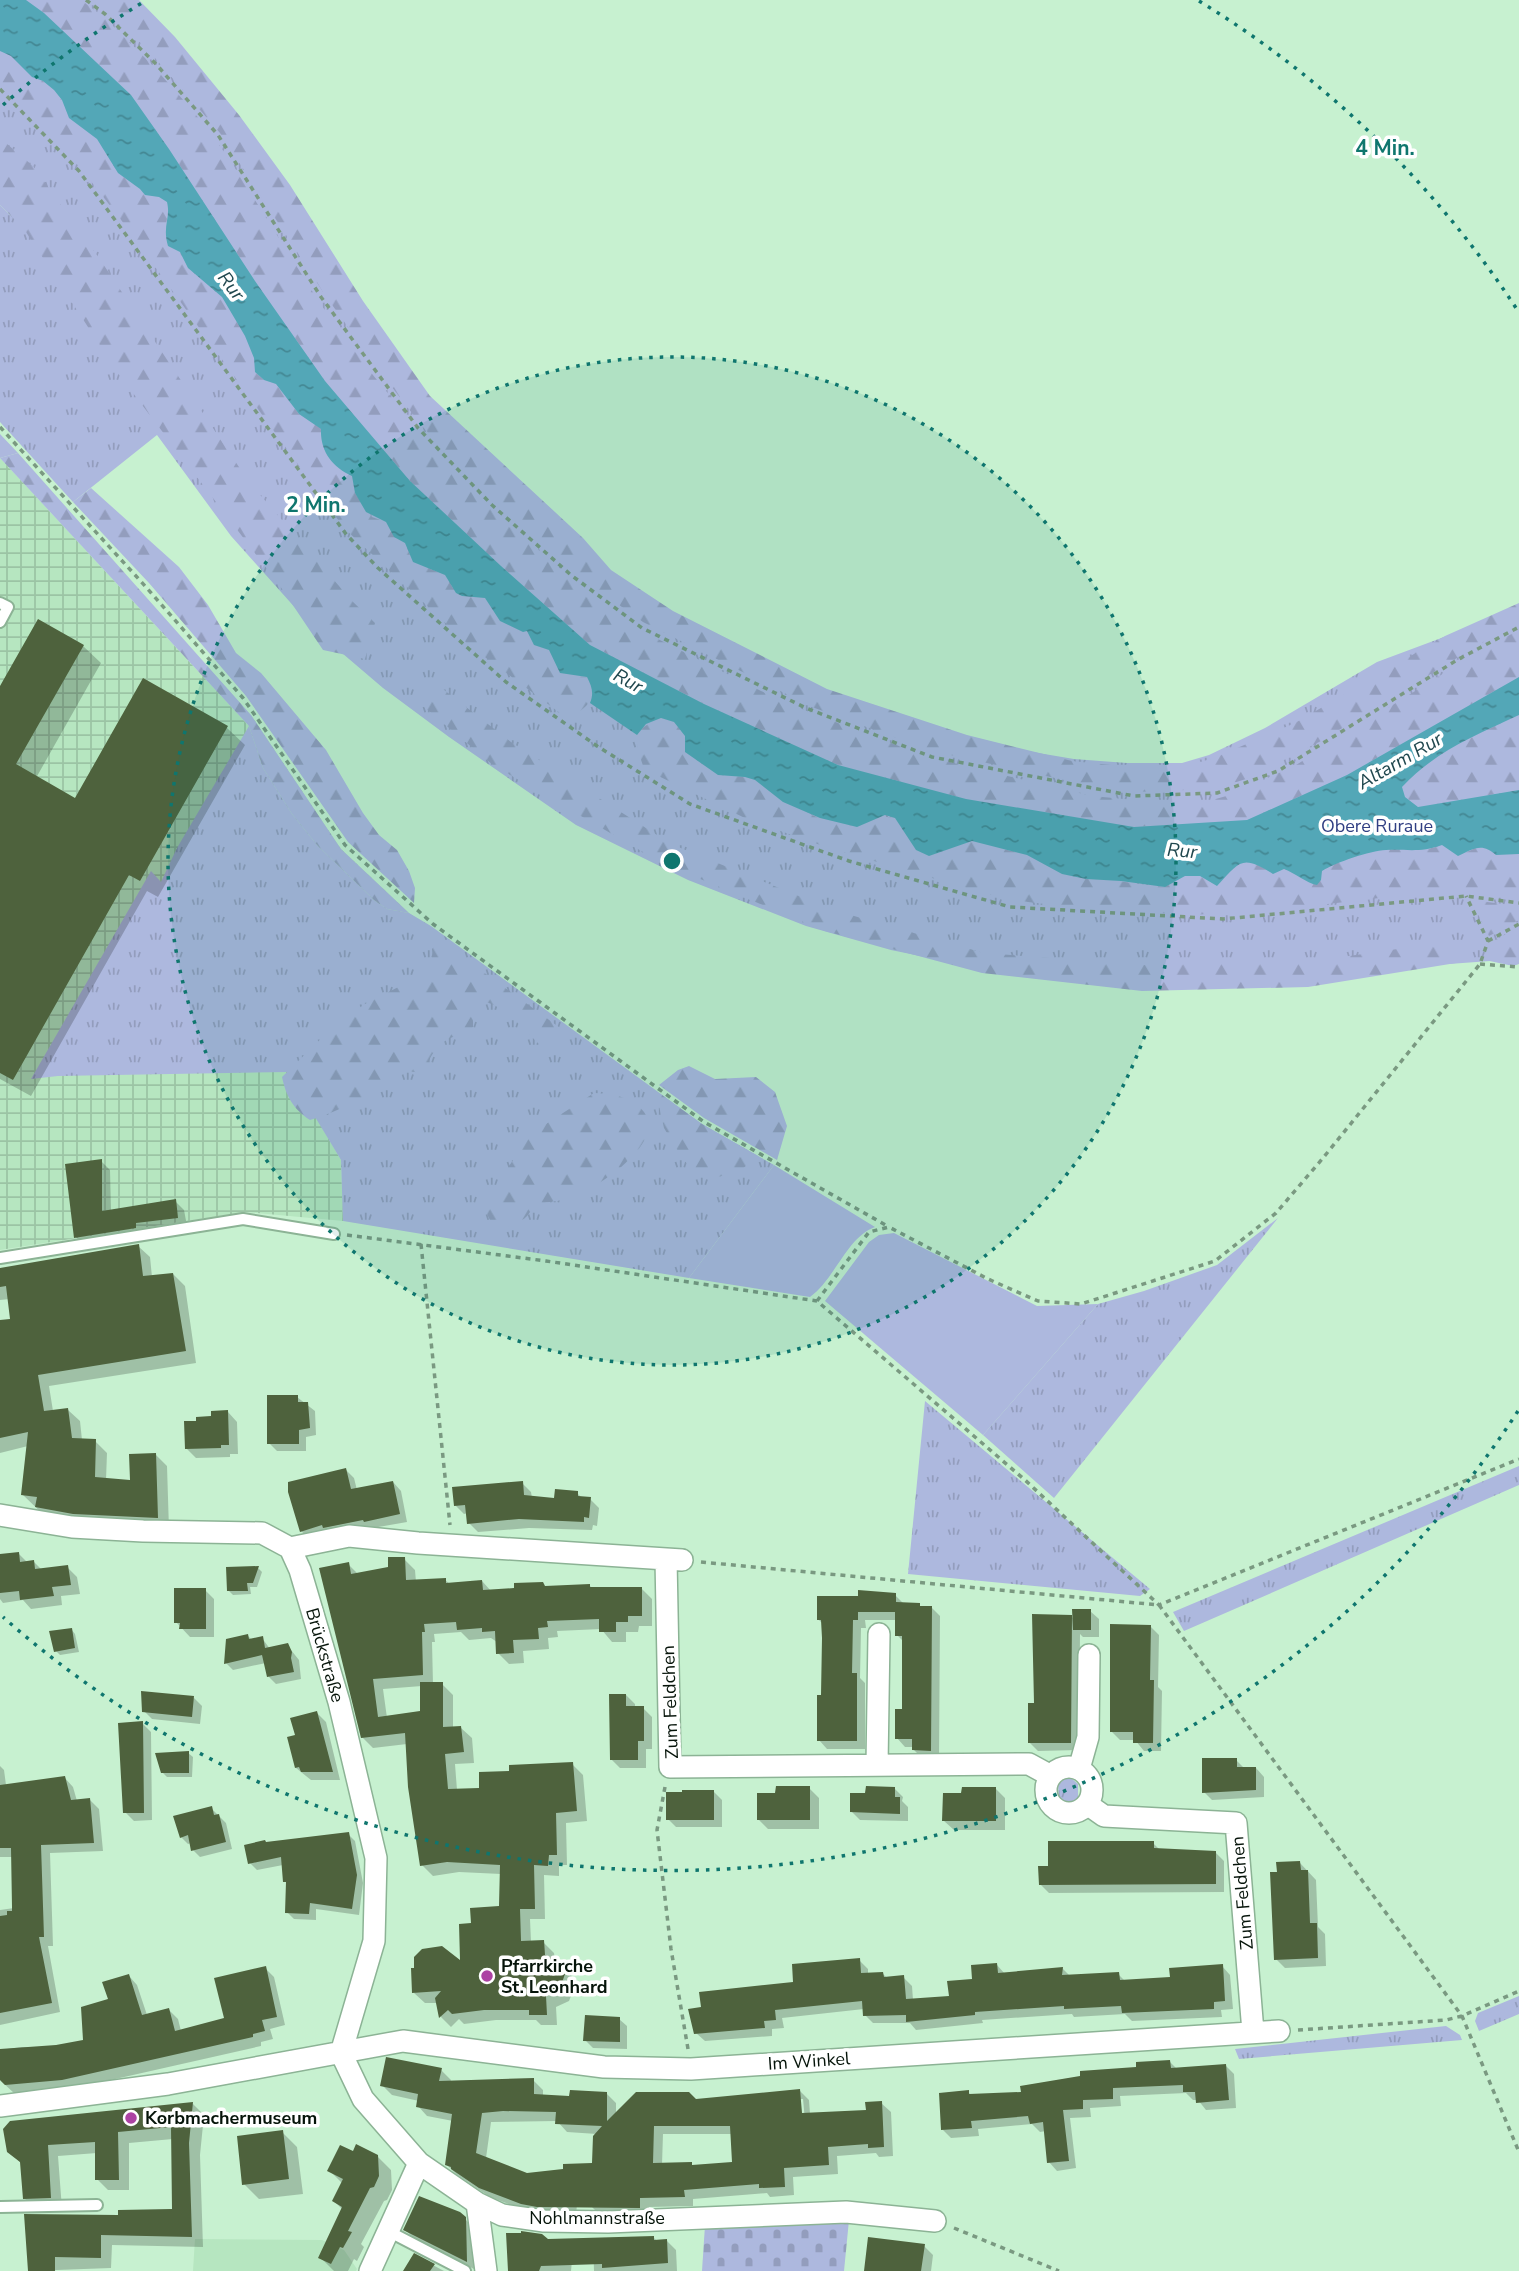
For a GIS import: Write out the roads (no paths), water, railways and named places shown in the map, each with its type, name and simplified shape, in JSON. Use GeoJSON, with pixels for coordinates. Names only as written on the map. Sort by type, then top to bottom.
{"type":"FeatureCollection","features":[{"type":"Feature","properties":{"kind":"street"},"geometry":{"type":"LineString","coordinates":[[0,1515],[72,1527],[262,1533],[290,1548]]}},
{"type":"Feature","properties":{"kind":"street","name":"Zum Feldchen"},"geometry":{"type":"LineString","coordinates":[[290,1548],[349,1536],[674,1560],[670,1767],[1029,1765],[1051,1776],[1046,1790],[1052,1805],[1065,1812],[1081,1809],[1087,1804],[1104,1816],[1236,1823],[1253,2032]]}},
{"type":"Feature","properties":{"kind":"street","name":"Brückstraße"},"geometry":{"type":"LineString","coordinates":[[290,1548],[300,1570],[340,1702],[376,1858],[374,1941],[341,2053]]}},
{"type":"Feature","properties":{"kind":"street"},"geometry":{"type":"LineString","coordinates":[[877,1765],[879,1634]]}},
{"type":"Feature","properties":{"kind":"street"},"geometry":{"type":"LineString","coordinates":[[1079,1769],[1088,1737],[1089,1655]]}},
{"type":"Feature","properties":{"kind":"street"},"geometry":{"type":"LineString","coordinates":[[1051,1776],[1064,1767],[1079,1769],[1086,1774],[1092,1789],[1087,1804]]}},
{"type":"Feature","properties":{"kind":"street","name":"Im Winkel"},"geometry":{"type":"LineString","coordinates":[[341,2053],[403,2041],[604,2067],[691,2069],[1279,2031]]}},
{"type":"Feature","properties":{"kind":"street"},"geometry":{"type":"LineString","coordinates":[[0,2106],[168,2084],[341,2053]]}},
{"type":"Feature","properties":{"kind":"street","name":"Nohlmannstraße"},"geometry":{"type":"LineString","coordinates":[[341,2053],[363,2099],[419,2162],[477,2203],[502,2215],[544,2221],[608,2222],[846,2212],[936,2221]]}},
{"type":"Feature","properties":{"kind":"street"},"geometry":{"type":"LineString","coordinates":[[370,2271],[419,2162]]}},
{"type":"Feature","properties":{"kind":"street"},"geometry":{"type":"LineString","coordinates":[[477,2203],[486,2271]]}},
{"type":"Feature","properties":{"kind":"lane"},"geometry":{"type":"LineString","coordinates":[[0,603],[8,607],[0,622]]}},
{"type":"Feature","properties":{"kind":"lane"},"geometry":{"type":"LineString","coordinates":[[0,1258],[243,1219],[334,1234]]}},
{"type":"Feature","properties":{"kind":"lane"},"geometry":{"type":"LineString","coordinates":[[0,2207],[97,2205]]}},
{"type":"Feature","properties":{"kind":"lane"},"geometry":{"type":"LineString","coordinates":[[388,2231],[465,2271]]}},
{"type":"Feature","properties":{"kind":"water"},"geometry":{"type":"Polygon","coordinates":[[[0,0],[26,0],[44,13],[131,95],[325,381],[410,481],[590,645],[704,704],[838,765],[966,799],[1134,827],[1247,820],[1347,775],[1519,677],[1519,715],[1442,754],[1402,787],[1405,797],[1418,807],[1519,790],[1519,854],[1496,855],[1482,848],[1458,856],[1442,845],[1420,850],[1379,851],[1322,871],[1317,885],[1284,869],[1273,874],[1248,862],[1237,866],[1217,886],[1200,876],[1185,876],[1165,887],[1086,879],[1062,874],[1027,855],[972,841],[929,856],[916,850],[895,818],[885,815],[857,827],[820,818],[783,802],[755,780],[718,775],[685,752],[685,736],[674,722],[661,718],[646,724],[637,735],[590,703],[592,690],[587,677],[560,673],[549,650],[534,645],[527,631],[523,632],[500,621],[485,598],[456,593],[445,575],[413,562],[405,543],[394,537],[386,522],[366,512],[355,493],[352,476],[333,463],[325,451],[321,429],[299,414],[276,384],[264,380],[255,372],[254,358],[245,336],[222,297],[188,268],[180,252],[168,246],[167,202],[159,197],[145,195],[118,173],[97,139],[69,118],[62,100],[54,90],[43,81],[32,77],[11,56],[0,51],[0,0]]]}},
{"type":"Feature","properties":{"kind":"place","name":"Pfarrkirche St. Leonhard"},"geometry":{"type":"Point","coordinates":[487,1976]}},
{"type":"Feature","properties":{"kind":"place","name":"Korbmachermuseum"},"geometry":{"type":"Point","coordinates":[131,2118]}},
{"type":"Feature","properties":{"kind":"water label","name":"Rur"},"geometry":{"type":"Point","coordinates":[231,286]}},
{"type":"Feature","properties":{"kind":"water label","name":"Rur"},"geometry":{"type":"Point","coordinates":[628,681]}},
{"type":"Feature","properties":{"kind":"water label","name":"Altarm Rur"},"geometry":{"type":"Point","coordinates":[1400,761]}},
{"type":"Feature","properties":{"kind":"water label","name":"Rur"},"geometry":{"type":"Point","coordinates":[1182,851]}},
{"type":"Feature","properties":{"kind":"park label","name":"Obere Ruraue"},"geometry":{"type":"Point","coordinates":[1377,826]}}]}
